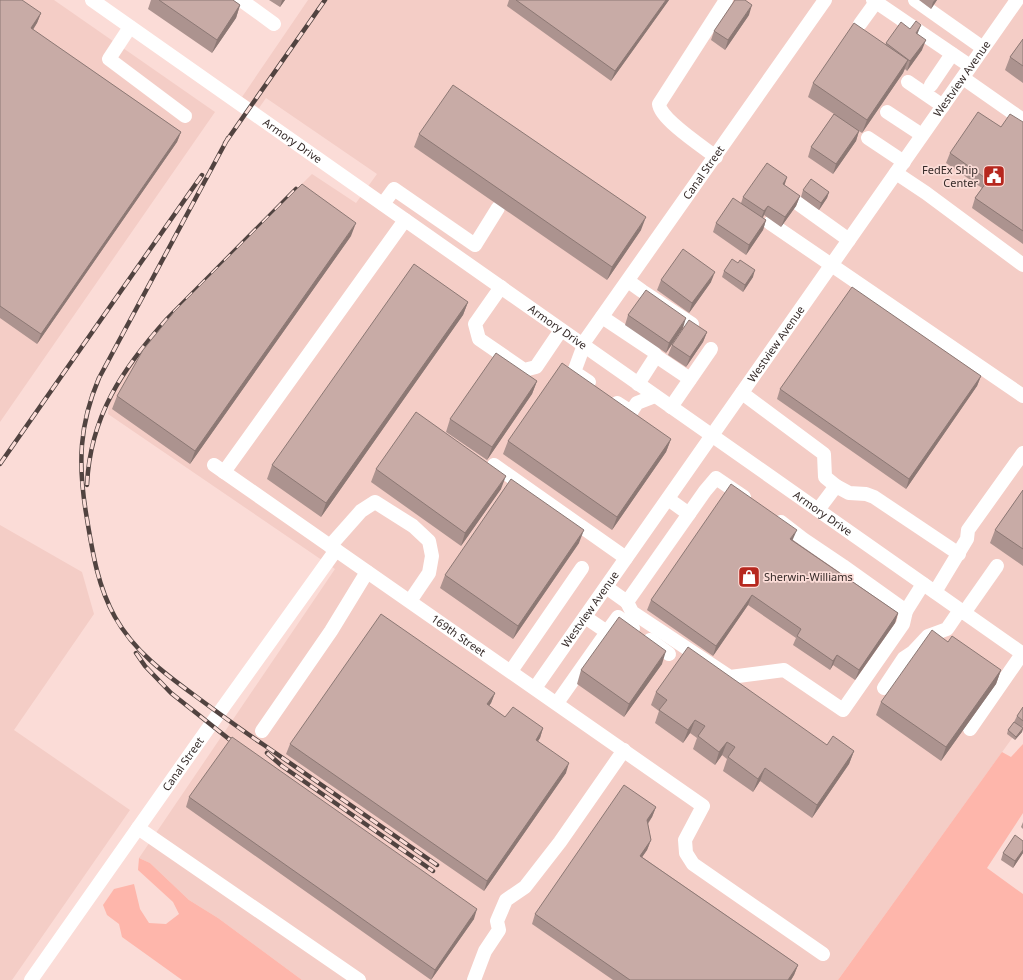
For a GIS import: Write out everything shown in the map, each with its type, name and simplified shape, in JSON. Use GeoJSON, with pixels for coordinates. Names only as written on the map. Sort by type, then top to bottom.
{"type":"FeatureCollection","features":[{"type":"Feature","properties":{"kind":"street","name":"Armory Drive"},"geometry":{"type":"LineString","coordinates":[[92,0],[1023,654]]}},
{"type":"Feature","properties":{"kind":"street"},"geometry":{"type":"LineString","coordinates":[[241,0],[274,24]]}},
{"type":"Feature","properties":{"kind":"street"},"geometry":{"type":"LineString","coordinates":[[716,157],[673,124],[661,112],[659,101],[726,0]]}},
{"type":"Feature","properties":{"kind":"street"},"geometry":{"type":"LineString","coordinates":[[915,0],[983,48]]}},
{"type":"Feature","properties":{"kind":"street","name":"Westview Avenue"},"geometry":{"type":"LineString","coordinates":[[535,688],[1017,0]]}},
{"type":"Feature","properties":{"kind":"street"},"geometry":{"type":"LineString","coordinates":[[860,24],[874,1],[952,54],[966,72],[1023,120]]}},
{"type":"Feature","properties":{"kind":"street","name":"Canal Street"},"geometry":{"type":"LineString","coordinates":[[655,396],[637,403],[631,412],[602,392],[574,372],[583,345],[716,157],[819,2]]}},
{"type":"Feature","properties":{"kind":"street"},"geometry":{"type":"LineString","coordinates":[[130,27],[109,59],[185,116]]}},
{"type":"Feature","properties":{"kind":"street"},"geometry":{"type":"LineString","coordinates":[[931,85],[952,54]]}},
{"type":"Feature","properties":{"kind":"street"},"geometry":{"type":"LineString","coordinates":[[908,82],[943,106]]}},
{"type":"Feature","properties":{"kind":"street"},"geometry":{"type":"LineString","coordinates":[[888,112],[922,135]]}},
{"type":"Feature","properties":{"kind":"street"},"geometry":{"type":"LineString","coordinates":[[868,138],[900,168],[960,217],[1023,265]]}},
{"type":"Feature","properties":{"kind":"street"},"geometry":{"type":"LineString","coordinates":[[383,204],[394,189],[475,245],[498,208]]}},
{"type":"Feature","properties":{"kind":"street"},"geometry":{"type":"LineString","coordinates":[[789,196],[849,240]]}},
{"type":"Feature","properties":{"kind":"street","name":"169th Street"},"geometry":{"type":"LineString","coordinates":[[406,220],[219,468],[703,806],[685,840],[686,853],[693,864],[823,954]]}},
{"type":"Feature","properties":{"kind":"street"},"geometry":{"type":"LineString","coordinates":[[770,223],[1023,396]]}},
{"type":"Feature","properties":{"kind":"street"},"geometry":{"type":"LineString","coordinates":[[458,257],[469,242]]}},
{"type":"Feature","properties":{"kind":"street"},"geometry":{"type":"LineString","coordinates":[[628,281],[692,324]]}},
{"type":"Feature","properties":{"kind":"street"},"geometry":{"type":"LineString","coordinates":[[501,287],[475,324],[479,338],[524,370],[536,366],[561,330]]}},
{"type":"Feature","properties":{"kind":"street"},"geometry":{"type":"LineString","coordinates":[[602,317],[653,351],[656,356],[690,379]]}},
{"type":"Feature","properties":{"kind":"street"},"geometry":{"type":"LineString","coordinates":[[671,407],[711,348]]}},
{"type":"Feature","properties":{"kind":"street"},"geometry":{"type":"LineString","coordinates":[[638,384],[656,356]]}},
{"type":"Feature","properties":{"kind":"street"},"geometry":{"type":"LineString","coordinates":[[742,393],[824,454],[825,476],[836,486],[849,493],[874,496],[959,554]]}},
{"type":"Feature","properties":{"kind":"street"},"geometry":{"type":"LineString","coordinates":[[935,592],[967,539],[968,530],[1023,453]]}},
{"type":"Feature","properties":{"kind":"street"},"geometry":{"type":"LineString","coordinates":[[494,465],[626,558]]}},
{"type":"Feature","properties":{"kind":"street"},"geometry":{"type":"LineString","coordinates":[[627,602],[704,491],[716,478],[753,503]]}},
{"type":"Feature","properties":{"kind":"street"},"geometry":{"type":"LineString","coordinates":[[818,510],[836,486]]}},
{"type":"Feature","properties":{"kind":"street"},"geometry":{"type":"LineString","coordinates":[[668,499],[688,514]]}},
{"type":"Feature","properties":{"kind":"street","name":"Canal Street"},"geometry":{"type":"LineString","coordinates":[[31,980],[333,548],[361,511],[375,502],[413,526],[429,541],[432,556],[429,573],[410,601]]}},
{"type":"Feature","properties":{"kind":"street"},"geometry":{"type":"LineString","coordinates":[[773,516],[802,539],[906,611]]}},
{"type":"Feature","properties":{"kind":"street"},"geometry":{"type":"LineString","coordinates":[[884,688],[904,658],[913,652],[928,636],[947,629],[997,566]]}},
{"type":"Feature","properties":{"kind":"street"},"geometry":{"type":"LineString","coordinates":[[511,671],[582,568]]}},
{"type":"Feature","properties":{"kind":"street"},"geometry":{"type":"LineString","coordinates":[[262,731],[331,631],[367,572]]}},
{"type":"Feature","properties":{"kind":"street"},"geometry":{"type":"LineString","coordinates":[[606,587],[627,602],[632,612],[730,677],[784,670],[843,710],[903,624],[906,611],[923,584]]}},
{"type":"Feature","properties":{"kind":"street"},"geometry":{"type":"LineString","coordinates":[[585,617],[607,632]]}},
{"type":"Feature","properties":{"kind":"street"},"geometry":{"type":"LineString","coordinates":[[556,703],[618,617],[670,654]]}},
{"type":"Feature","properties":{"kind":"street"},"geometry":{"type":"LineString","coordinates":[[970,729],[1023,654]]}},
{"type":"Feature","properties":{"kind":"street"},"geometry":{"type":"LineString","coordinates":[[474,980],[485,952],[499,930],[497,921],[506,900],[525,888],[560,842],[624,750]]}},
{"type":"Feature","properties":{"kind":"street"},"geometry":{"type":"LineString","coordinates":[[138,828],[359,980]]}},
{"type":"Feature","properties":{"kind":"street"},"geometry":{"type":"LineString","coordinates":[[480,980],[484,978],[488,980]]}},
{"type":"Feature","properties":{"kind":"shaded area"},"geometry":{"type":"Polygon","coordinates":[[[0,0],[54,0],[215,112],[0,422],[0,0]]]}},
{"type":"Feature","properties":{"kind":"shaded area"},"geometry":{"type":"Polygon","coordinates":[[[308,0],[1023,0],[1023,723],[838,980],[302,980],[218,918],[189,900],[150,863],[139,858],[335,569],[108,414],[110,396],[122,375],[150,337],[185,300],[312,174],[356,203],[377,174],[266,98],[259,108],[242,97],[308,0]]]}},
{"type":"Feature","properties":{"kind":"shaded area"},"geometry":{"type":"Polygon","coordinates":[[[0,525],[82,572],[94,614],[14,730],[130,810],[12,980],[0,980],[0,525]]]}},
{"type":"Feature","properties":{"kind":"shaded area"},"geometry":{"type":"Polygon","coordinates":[[[1023,744],[1023,813],[987,868],[1023,894],[1023,980],[838,980],[1002,752],[1011,757],[1023,744]]]}},
{"type":"Feature","properties":{"kind":"shaded area"},"geometry":{"type":"Polygon","coordinates":[[[139,858],[150,863],[189,900],[218,918],[302,980],[182,980],[122,937],[119,924],[107,915],[103,905],[114,889],[134,884],[140,909],[149,923],[166,924],[179,914],[173,902],[138,870],[139,858]]]}},
{"type":"Feature","properties":{"kind":"building"},"geometry":{"type":"Polygon","coordinates":[[[0,0],[22,0],[41,13],[31,28],[181,132],[41,334],[0,306],[0,0]]]}},
{"type":"Feature","properties":{"kind":"building"},"geometry":{"type":"Polygon","coordinates":[[[159,0],[233,0],[240,5],[217,40],[159,0]]]}},
{"type":"Feature","properties":{"kind":"building"},"geometry":{"type":"Polygon","coordinates":[[[516,0],[666,0],[615,71],[516,0]]]}},
{"type":"Feature","properties":{"kind":"building"},"geometry":{"type":"Polygon","coordinates":[[[735,0],[745,0],[752,5],[728,40],[714,31],[735,0]]]}},
{"type":"Feature","properties":{"kind":"building"},"geometry":{"type":"Polygon","coordinates":[[[916,21],[921,25],[916,33],[926,40],[910,61],[886,43],[901,22],[910,29],[916,21]]]}},
{"type":"Feature","properties":{"kind":"building"},"geometry":{"type":"Polygon","coordinates":[[[854,23],[908,60],[867,120],[813,83],[854,23]]]}},
{"type":"Feature","properties":{"kind":"building"},"geometry":{"type":"Polygon","coordinates":[[[1023,39],[1023,66],[1010,57],[1023,39]]]}},
{"type":"Feature","properties":{"kind":"building"},"geometry":{"type":"Polygon","coordinates":[[[453,85],[646,217],[612,267],[419,134],[453,85]]]}},
{"type":"Feature","properties":{"kind":"building","name":"FedEx Ship Center"},"geometry":{"type":"Polygon","coordinates":[[[978,112],[1001,127],[1010,114],[1023,122],[1023,231],[975,198],[988,180],[950,153],[978,112]]]}},
{"type":"Feature","properties":{"kind":"building"},"geometry":{"type":"Polygon","coordinates":[[[834,114],[859,131],[836,164],[811,147],[834,114]]]}},
{"type":"Feature","properties":{"kind":"building"},"geometry":{"type":"Polygon","coordinates":[[[767,163],[787,177],[783,184],[800,196],[785,217],[768,206],[764,211],[743,197],[767,163]]]}},
{"type":"Feature","properties":{"kind":"building"},"geometry":{"type":"Polygon","coordinates":[[[811,179],[829,192],[821,203],[803,190],[811,179]]]}},
{"type":"Feature","properties":{"kind":"building"},"geometry":{"type":"Polygon","coordinates":[[[302,184],[356,223],[195,451],[117,396],[143,350],[174,312],[302,184]]]}},
{"type":"Feature","properties":{"kind":"building"},"geometry":{"type":"Polygon","coordinates":[[[733,198],[766,220],[749,245],[716,223],[733,198]]]}},
{"type":"Feature","properties":{"kind":"building"},"geometry":{"type":"Polygon","coordinates":[[[683,249],[715,272],[692,303],[661,280],[683,249]]]}},
{"type":"Feature","properties":{"kind":"building"},"geometry":{"type":"Polygon","coordinates":[[[732,259],[738,263],[740,260],[755,270],[745,285],[724,271],[732,259]]]}},
{"type":"Feature","properties":{"kind":"building"},"geometry":{"type":"Polygon","coordinates":[[[414,264],[468,302],[326,503],[272,465],[414,264]]]}},
{"type":"Feature","properties":{"kind":"building"},"geometry":{"type":"Polygon","coordinates":[[[852,287],[981,376],[909,479],[780,389],[852,287]]]}},
{"type":"Feature","properties":{"kind":"building"},"geometry":{"type":"Polygon","coordinates":[[[646,290],[686,318],[669,343],[628,315],[646,290]]]}},
{"type":"Feature","properties":{"kind":"building"},"geometry":{"type":"Polygon","coordinates":[[[689,320],[707,332],[690,357],[672,345],[689,320]]]}},
{"type":"Feature","properties":{"kind":"building"},"geometry":{"type":"Polygon","coordinates":[[[496,353],[537,381],[492,447],[450,419],[496,353]]]}},
{"type":"Feature","properties":{"kind":"building"},"geometry":{"type":"Polygon","coordinates":[[[562,363],[671,439],[617,517],[508,441],[562,363]]]}},
{"type":"Feature","properties":{"kind":"building"},"geometry":{"type":"Polygon","coordinates":[[[416,412],[506,476],[465,533],[376,469],[416,412]]]}},
{"type":"Feature","properties":{"kind":"building"},"geometry":{"type":"Polygon","coordinates":[[[511,479],[584,530],[518,626],[445,575],[511,479]]]}},
{"type":"Feature","properties":{"kind":"building","name":"Sherwin-Williams"},"geometry":{"type":"Polygon","coordinates":[[[731,484],[797,530],[790,539],[898,613],[859,670],[837,655],[833,661],[797,636],[801,629],[752,595],[716,646],[651,600],[731,484]]]}},
{"type":"Feature","properties":{"kind":"building"},"geometry":{"type":"Polygon","coordinates":[[[1023,490],[1023,549],[995,530],[1023,490]]]}},
{"type":"Feature","properties":{"kind":"building"},"geometry":{"type":"Polygon","coordinates":[[[381,614],[495,693],[487,704],[505,717],[513,707],[543,728],[536,740],[569,763],[487,881],[290,744],[381,614]]]}},
{"type":"Feature","properties":{"kind":"building"},"geometry":{"type":"Polygon","coordinates":[[[619,617],[666,651],[629,704],[581,670],[619,617]]]}},
{"type":"Feature","properties":{"kind":"building"},"geometry":{"type":"Polygon","coordinates":[[[932,630],[948,642],[952,636],[1001,670],[946,747],[881,702],[932,630]]]}},
{"type":"Feature","properties":{"kind":"building"},"geometry":{"type":"Polygon","coordinates":[[[688,647],[827,745],[833,736],[854,751],[817,805],[765,768],[758,779],[728,757],[735,747],[727,742],[719,752],[698,736],[705,726],[695,720],[688,730],[659,710],[667,700],[656,692],[688,647]]]}},
{"type":"Feature","properties":{"kind":"building"},"geometry":{"type":"Polygon","coordinates":[[[1023,707],[1023,721],[1017,716],[1023,707]]]}},
{"type":"Feature","properties":{"kind":"building"},"geometry":{"type":"Polygon","coordinates":[[[1014,722],[1023,728],[1016,737],[1008,730],[1014,722]]]}},
{"type":"Feature","properties":{"kind":"building"},"geometry":{"type":"Polygon","coordinates":[[[232,737],[477,909],[435,970],[189,797],[232,737]]]}},
{"type":"Feature","properties":{"kind":"building"},"geometry":{"type":"Polygon","coordinates":[[[624,785],[656,807],[647,820],[651,840],[640,856],[798,965],[788,980],[630,980],[535,914],[624,785]]]}},
{"type":"Feature","properties":{"kind":"building"},"geometry":{"type":"Polygon","coordinates":[[[1015,835],[1023,841],[1023,850],[1015,861],[1003,853],[1015,835]]]}},
{"type":"Feature","properties":{"kind":"railway"},"geometry":{"type":"LineString","coordinates":[[225,143],[325,0]]}},
{"type":"Feature","properties":{"kind":"railway"},"geometry":{"type":"LineString","coordinates":[[228,138],[99,378],[87,412],[81,461],[83,495],[99,580],[109,605],[123,629],[140,651],[161,670],[237,727],[437,865]]}},
{"type":"Feature","properties":{"kind":"railway"},"geometry":{"type":"LineString","coordinates":[[0,464],[202,175]]}},
{"type":"Feature","properties":{"kind":"railway"},"geometry":{"type":"LineString","coordinates":[[87,485],[89,460],[102,415],[112,394],[136,356],[167,319],[296,189]]}},
{"type":"Feature","properties":{"kind":"railway"},"geometry":{"type":"LineString","coordinates":[[136,653],[145,666],[171,693],[239,747]]}},
{"type":"Feature","properties":{"kind":"railway"},"geometry":{"type":"LineString","coordinates":[[267,753],[282,766],[433,871]]}},
{"type":"Feature","properties":{"kind":"place","name":"FedEx Ship Center"},"geometry":{"type":"Point","coordinates":[994,176]}},
{"type":"Feature","properties":{"kind":"place","name":"Sherwin-Williams"},"geometry":{"type":"Point","coordinates":[749,577]}}]}
